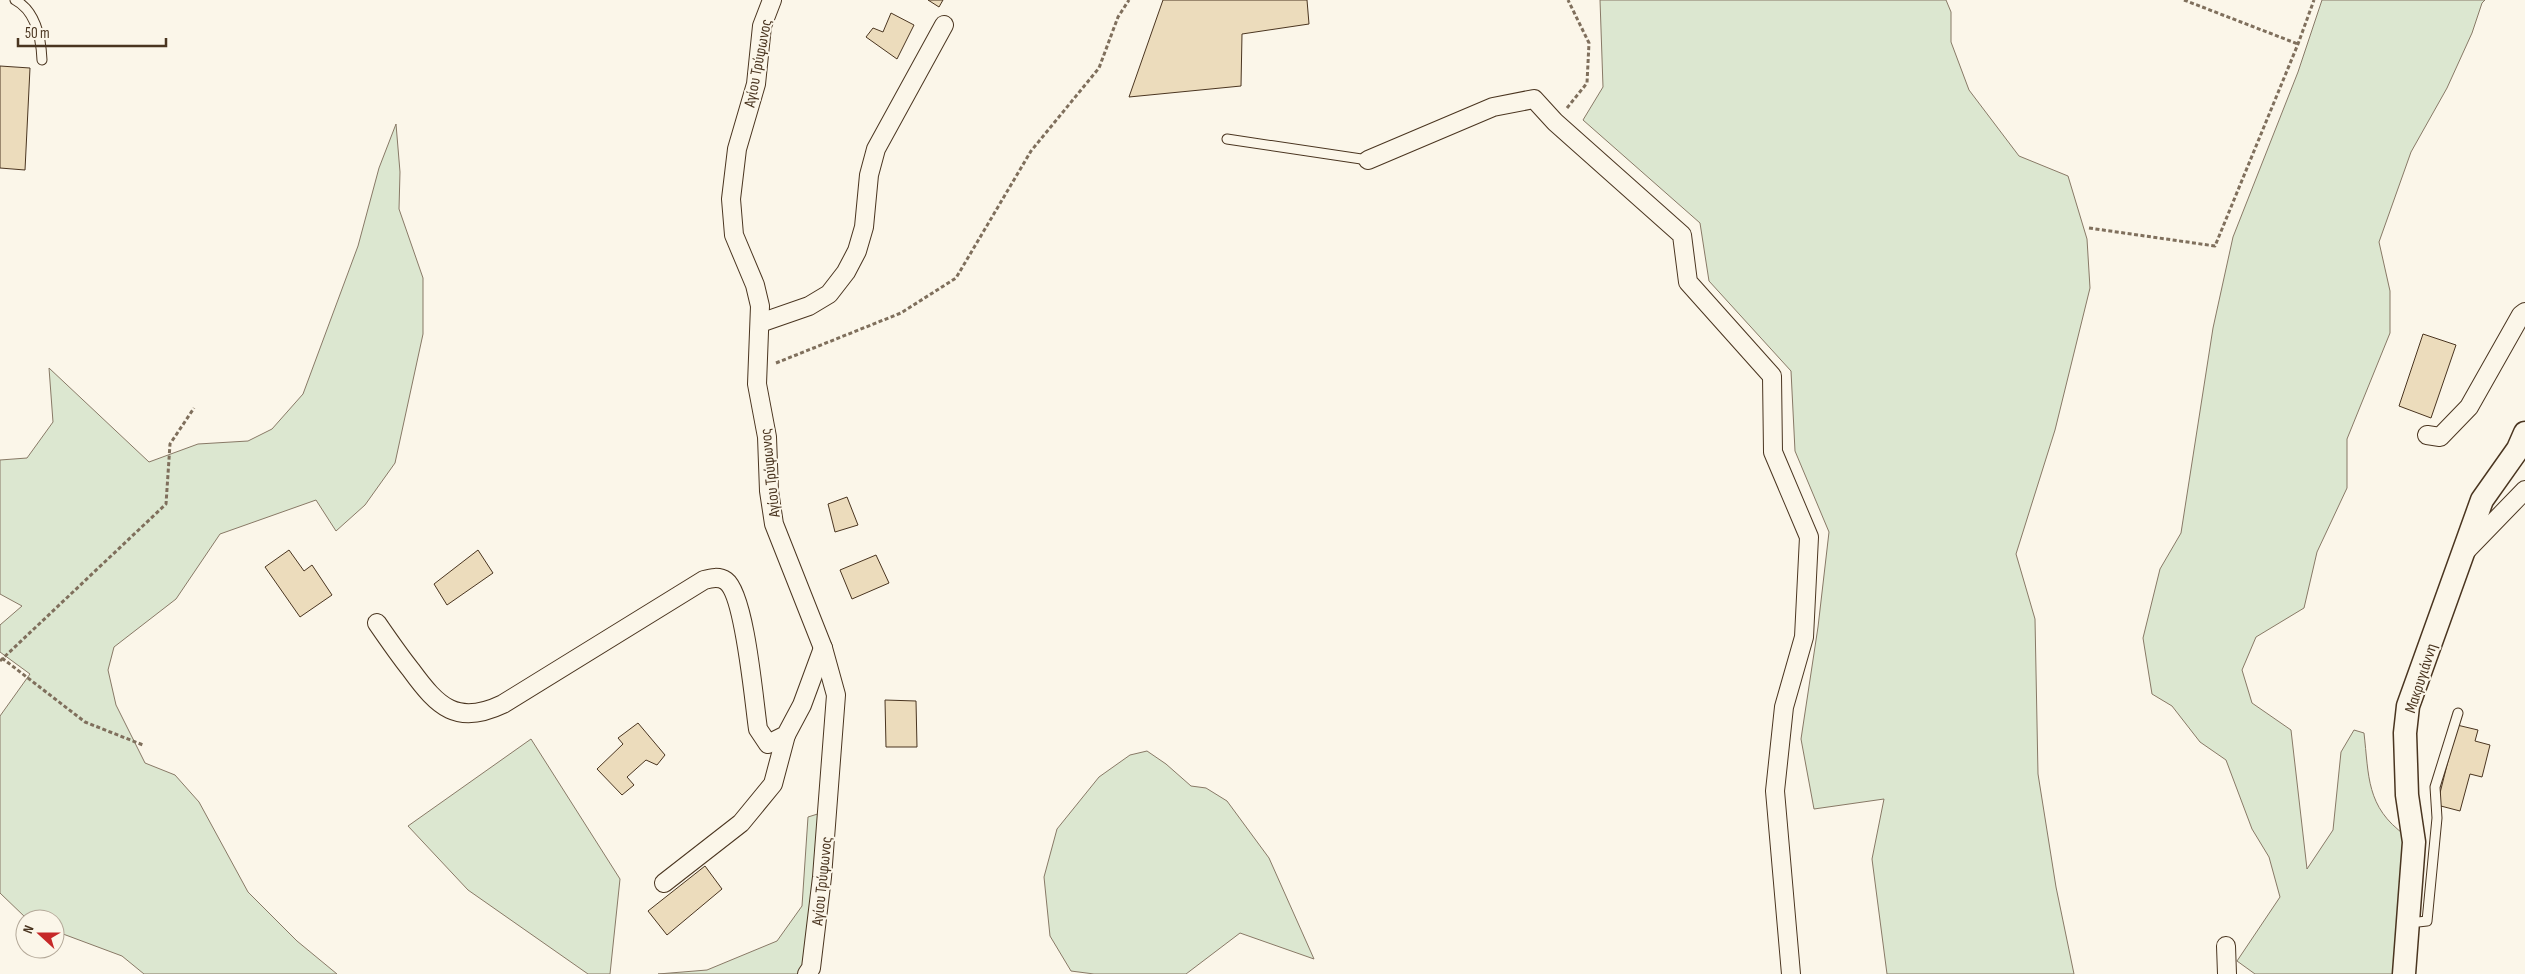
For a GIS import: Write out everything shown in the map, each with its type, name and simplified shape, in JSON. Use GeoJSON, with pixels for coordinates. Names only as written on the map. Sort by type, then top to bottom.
{"type":"FeatureCollection","features":[{"type":"Feature","properties":{"kind":"street","name":"Αγίου Τρύφωνος"},"geometry":{"type":"LineString","coordinates":[[772,0],[762,26],[756,84],[737,149],[731,194],[732,226],[755,285],[760,306],[756,371],[759,402],[767,437],[769,491],[774,524],[823,648],[836,695],[822,877],[811,968],[808,974]]}},
{"type":"Feature","properties":{"kind":"street"},"geometry":{"type":"LineString","coordinates":[[760,323],[809,306],[829,294],[846,272],[857,251],[864,227],[873,154],[944,25]]}},
{"type":"Feature","properties":{"kind":"street"},"geometry":{"type":"LineString","coordinates":[[1368,160],[1493,106],[1534,100],[1555,122],[1682,235],[1688,282],[1772,376],[1773,452],[1809,537],[1804,637],[1784,707],[1775,791],[1791,974]]}},
{"type":"Feature","properties":{"kind":"street"},"geometry":{"type":"LineString","coordinates":[[2427,435],[2440,437],[2469,408],[2525,312]]}},
{"type":"Feature","properties":{"kind":"street","name":"Μακρυγιάννη"},"geometry":{"type":"LineString","coordinates":[[2404,974],[2414,842],[2407,796],[2404,733],[2408,706],[2482,500],[2518,449],[2525,432]]}},
{"type":"Feature","properties":{"kind":"street"},"geometry":{"type":"LineString","coordinates":[[2462,555],[2525,490]]}},
{"type":"Feature","properties":{"kind":"street"},"geometry":{"type":"LineString","coordinates":[[376,623],[434,700],[446,709],[460,713],[479,714],[503,704],[704,580],[711,578],[721,579],[730,586],[739,607],[758,729],[768,744],[786,735]]}},
{"type":"Feature","properties":{"kind":"street"},"geometry":{"type":"LineString","coordinates":[[664,883],[741,823],[774,784],[786,735],[802,705],[823,648]]}},
{"type":"Feature","properties":{"kind":"street"},"geometry":{"type":"LineString","coordinates":[[2226,946],[2227,974]]}},
{"type":"Feature","properties":{"kind":"lane"},"geometry":{"type":"LineString","coordinates":[[14,0],[26,6],[36,26],[41,44],[42,60]]}},
{"type":"Feature","properties":{"kind":"lane"},"geometry":{"type":"LineString","coordinates":[[1227,139],[1368,160]]}},
{"type":"Feature","properties":{"kind":"lane"},"geometry":{"type":"LineString","coordinates":[[2407,925],[2412,922],[2427,920],[2437,818],[2435,787],[2458,713]]}},
{"type":"Feature","properties":{"kind":"path"},"geometry":{"type":"LineString","coordinates":[[756,371],[901,313],[956,278],[1031,151],[1099,68],[1118,17],[1130,0]]}},
{"type":"Feature","properties":{"kind":"path"},"geometry":{"type":"LineString","coordinates":[[1555,122],[1587,83],[1589,44],[1568,0]]}},
{"type":"Feature","properties":{"kind":"path"},"geometry":{"type":"LineString","coordinates":[[2184,0],[2298,44]]}},
{"type":"Feature","properties":{"kind":"path"},"geometry":{"type":"LineString","coordinates":[[2089,228],[2215,246],[2298,44],[2314,0]]}},
{"type":"Feature","properties":{"kind":"path"},"geometry":{"type":"LineString","coordinates":[[143,745],[86,722],[1,659],[166,504],[170,444],[194,408]]}},
{"type":"Feature","properties":{"kind":"green space"},"geometry":{"type":"Polygon","coordinates":[[[1600,0],[1946,0],[1951,12],[1951,42],[1969,90],[2019,156],[2068,176],[2087,239],[2090,288],[2055,430],[2016,554],[2035,619],[2038,774],[2056,887],[2074,974],[1887,974],[1872,859],[1884,799],[1814,809],[1801,739],[1818,627],[1829,532],[1795,451],[1791,371],[1709,281],[1700,223],[1583,120],[1603,87],[1600,0]]]}},
{"type":"Feature","properties":{"kind":"green space"},"geometry":{"type":"Polygon","coordinates":[[[2322,0],[2485,0],[2482,3],[2472,33],[2447,88],[2411,152],[2379,242],[2390,291],[2390,333],[2347,439],[2347,488],[2317,552],[2304,608],[2256,637],[2242,670],[2252,703],[2291,730],[2307,869],[2333,830],[2341,752],[2354,730],[2364,733],[2369,777],[2376,802],[2392,824],[2405,835],[2396,974],[2255,974],[2237,961],[2280,897],[2269,857],[2252,829],[2226,760],[2200,742],[2172,706],[2152,694],[2143,638],[2160,569],[2181,533],[2213,328],[2233,237],[2298,72],[2322,0]]]}},
{"type":"Feature","properties":{"kind":"green space"},"geometry":{"type":"Polygon","coordinates":[[[396,124],[400,172],[399,209],[423,278],[423,334],[395,463],[365,505],[336,531],[316,500],[220,534],[176,599],[114,647],[108,670],[116,705],[145,763],[175,775],[199,802],[248,892],[297,941],[337,974],[144,974],[122,956],[65,935],[65,909],[17,909],[0,893],[0,716],[30,674],[0,652],[0,625],[22,606],[0,594],[0,460],[27,458],[53,422],[49,368],[149,462],[198,444],[248,441],[272,429],[303,394],[358,246],[379,168],[396,124]]]}},
{"type":"Feature","properties":{"kind":"green space"},"geometry":{"type":"Polygon","coordinates":[[[531,739],[620,879],[610,974],[588,974],[468,890],[408,826],[531,739]]]}},
{"type":"Feature","properties":{"kind":"green space"},"geometry":{"type":"Polygon","coordinates":[[[1147,751],[1166,764],[1191,786],[1206,788],[1227,801],[1269,858],[1314,959],[1240,933],[1186,974],[1094,974],[1071,971],[1050,936],[1044,877],[1057,829],[1099,777],[1130,755],[1147,751]]]}},
{"type":"Feature","properties":{"kind":"green space"},"geometry":{"type":"Polygon","coordinates":[[[824,812],[802,974],[658,974],[707,970],[777,941],[802,906],[808,817],[824,812]]]}},
{"type":"Feature","properties":{"kind":"building"},"geometry":{"type":"Polygon","coordinates":[[[928,0],[943,0],[939,7],[928,0]]]}},
{"type":"Feature","properties":{"kind":"building"},"geometry":{"type":"Polygon","coordinates":[[[1163,0],[1307,0],[1309,24],[1242,34],[1241,86],[1129,97],[1163,0]]]}},
{"type":"Feature","properties":{"kind":"building"},"geometry":{"type":"Polygon","coordinates":[[[891,13],[914,25],[897,59],[866,37],[873,28],[883,32],[891,13]]]}},
{"type":"Feature","properties":{"kind":"building"},"geometry":{"type":"Polygon","coordinates":[[[0,66],[30,68],[25,170],[0,168],[0,66]]]}},
{"type":"Feature","properties":{"kind":"building"},"geometry":{"type":"Polygon","coordinates":[[[2423,334],[2456,345],[2431,418],[2399,406],[2423,334]]]}},
{"type":"Feature","properties":{"kind":"building"},"geometry":{"type":"Polygon","coordinates":[[[847,497],[858,525],[835,532],[828,504],[847,497]]]}},
{"type":"Feature","properties":{"kind":"building"},"geometry":{"type":"Polygon","coordinates":[[[289,550],[304,571],[312,565],[332,595],[300,617],[265,567],[289,550]]]}},
{"type":"Feature","properties":{"kind":"building"},"geometry":{"type":"Polygon","coordinates":[[[478,550],[493,573],[447,605],[434,584],[478,550]]]}},
{"type":"Feature","properties":{"kind":"building"},"geometry":{"type":"Polygon","coordinates":[[[876,555],[889,583],[852,599],[840,570],[876,555]]]}},
{"type":"Feature","properties":{"kind":"building"},"geometry":{"type":"Polygon","coordinates":[[[885,700],[916,701],[917,747],[886,747],[885,700]]]}},
{"type":"Feature","properties":{"kind":"building"},"geometry":{"type":"Polygon","coordinates":[[[638,723],[665,755],[657,765],[646,760],[627,777],[634,785],[622,795],[597,769],[623,744],[618,738],[638,723]]]}},
{"type":"Feature","properties":{"kind":"building"},"geometry":{"type":"Polygon","coordinates":[[[2457,725],[2478,730],[2475,741],[2490,745],[2482,777],[2470,774],[2460,811],[2437,805],[2457,725]]]}},
{"type":"Feature","properties":{"kind":"building"},"geometry":{"type":"Polygon","coordinates":[[[705,866],[722,889],[667,935],[648,911],[705,866]]]}}]}
